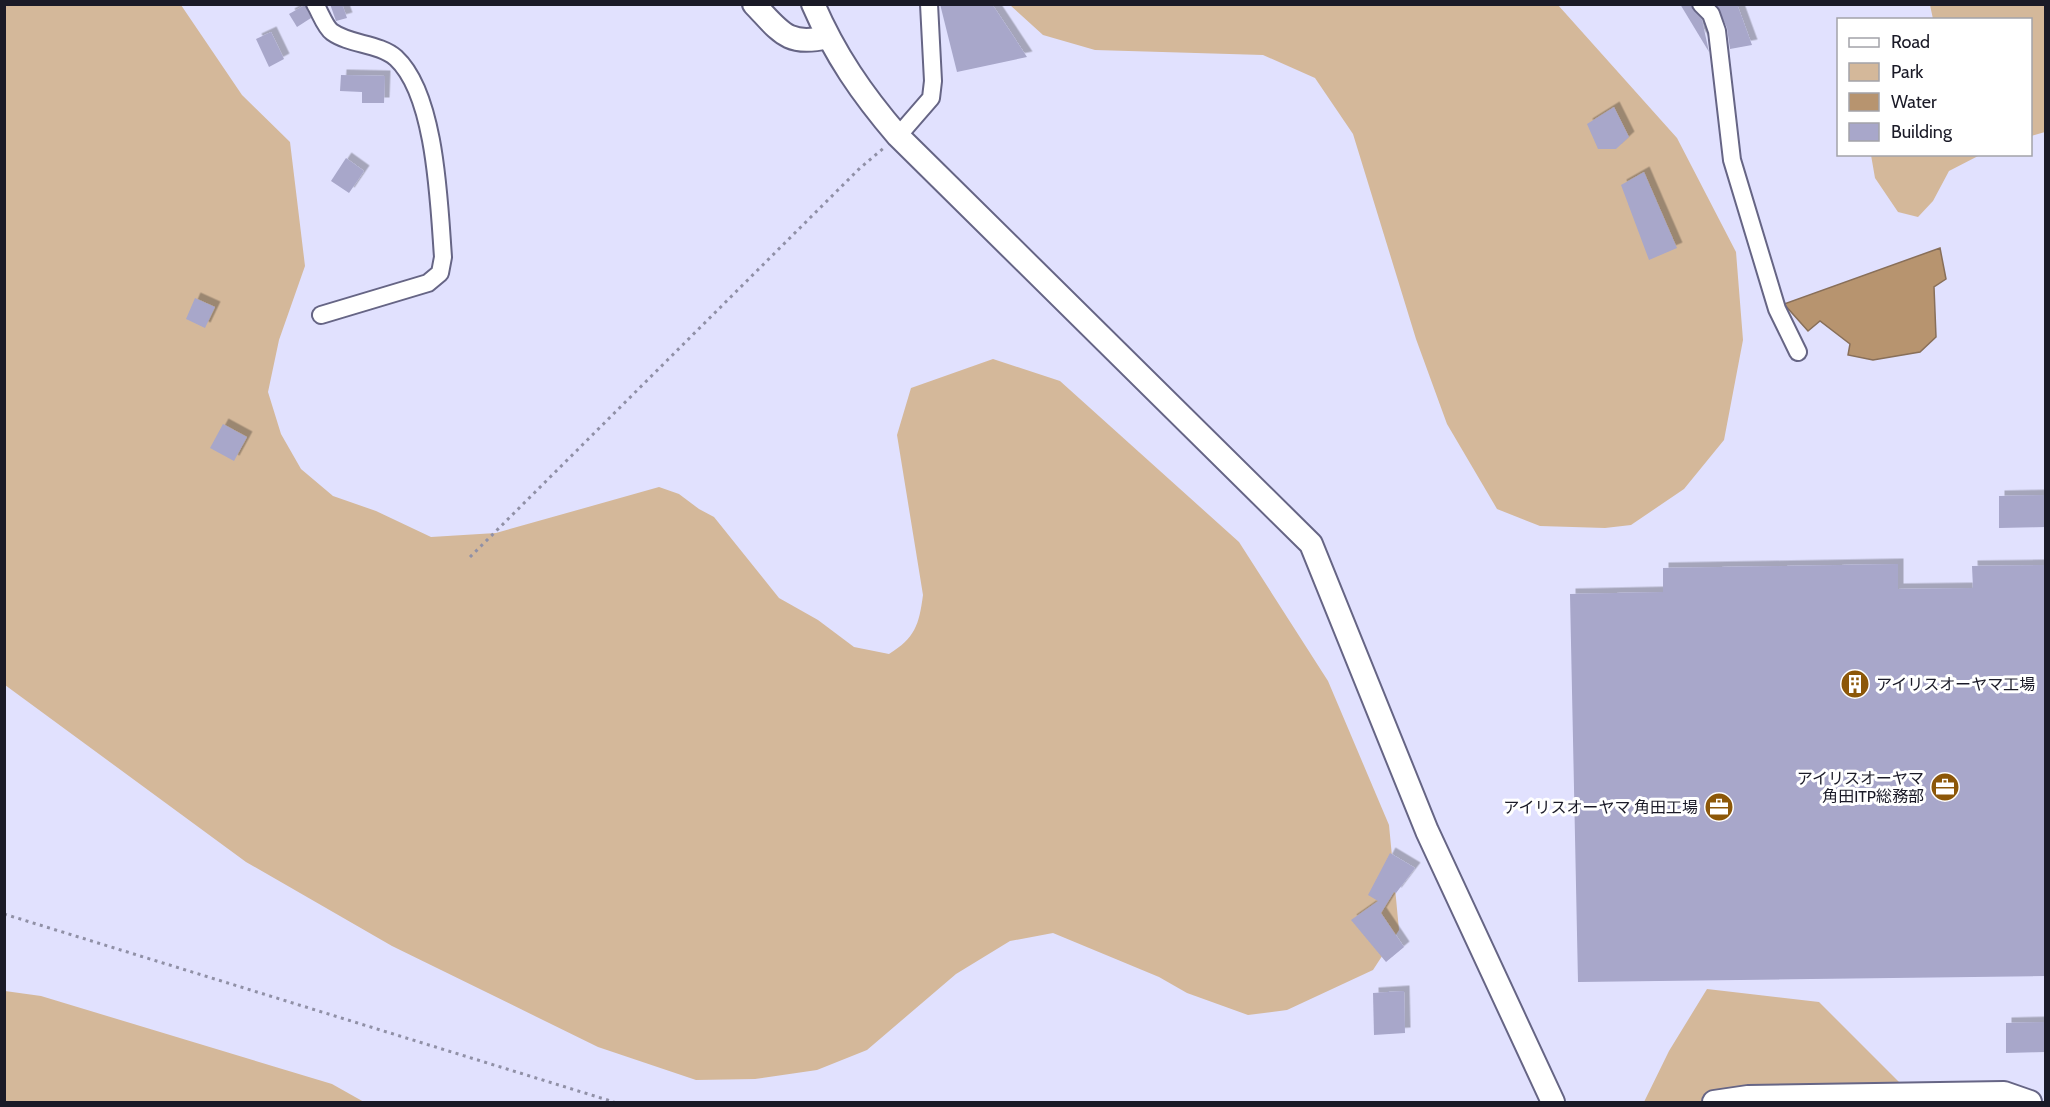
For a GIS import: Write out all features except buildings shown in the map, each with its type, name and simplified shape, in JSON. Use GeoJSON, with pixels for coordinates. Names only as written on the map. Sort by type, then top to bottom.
{"type":"FeatureCollection","features":[{"type":"Feature","properties":{"kind":"street"},"geometry":{"type":"LineString","coordinates":[[315,4],[332,32],[377,48],[396,58],[419,90],[430,142],[442,257],[440,273],[428,283],[321,315]]}},
{"type":"Feature","properties":{"kind":"street"},"geometry":{"type":"LineString","coordinates":[[754,4],[783,34],[792,40],[809,42],[827,38]]}},
{"type":"Feature","properties":{"kind":"street"},"geometry":{"type":"LineString","coordinates":[[813,4],[827,38],[862,94],[898,136],[1311,544],[1427,831],[1553,1102]]}},
{"type":"Feature","properties":{"kind":"street"},"geometry":{"type":"LineString","coordinates":[[898,136],[931,98],[933,81],[929,4]]}},
{"type":"Feature","properties":{"kind":"street"},"geometry":{"type":"LineString","coordinates":[[1701,4],[1711,14],[1717,30],[1732,160],[1776,309],[1798,352]]}},
{"type":"Feature","properties":{"kind":"street"},"geometry":{"type":"LineString","coordinates":[[1713,1102],[1748,1097],[2004,1092],[2030,1102]]}},
{"type":"Feature","properties":{"kind":"path"},"geometry":{"type":"LineString","coordinates":[[471,557],[860,168],[898,136]]}},
{"type":"Feature","properties":{"kind":"path"},"geometry":{"type":"LineString","coordinates":[[4,914],[614,1102]]}},
{"type":"Feature","properties":{"kind":"green space"},"geometry":{"type":"Polygon","coordinates":[[[4,5],[181,5],[242,95],[290,142],[305,266],[279,340],[268,392],[281,434],[301,469],[333,496],[376,511],[431,537],[496,533],[659,487],[679,494],[714,517],[779,598],[818,620],[854,647],[889,654],[905,642],[914,630],[920,615],[923,595],[897,435],[911,388],[993,359],[1060,381],[1239,542],[1328,681],[1389,825],[1399,930],[1373,970],[1287,1010],[1248,1015],[1187,993],[1159,977],[1053,933],[1010,941],[956,974],[867,1050],[817,1070],[755,1079],[696,1080],[598,1047],[392,946],[246,862],[5,685],[4,5]]]}},
{"type":"Feature","properties":{"kind":"green space"},"geometry":{"type":"Polygon","coordinates":[[[1010,5],[1558,5],[1677,138],[1736,252],[1743,340],[1724,440],[1684,489],[1631,525],[1605,528],[1540,526],[1497,509],[1447,424],[1416,339],[1353,134],[1315,78],[1263,55],[1095,50],[1043,35],[1010,5]]]}},
{"type":"Feature","properties":{"kind":"green space"},"geometry":{"type":"Polygon","coordinates":[[[1930,5],[2045,5],[2045,132],[2032,136],[2032,18],[1933,18],[1930,5]]]}},
{"type":"Feature","properties":{"kind":"green space"},"geometry":{"type":"Polygon","coordinates":[[[1871,156],[1978,156],[1949,171],[1933,201],[1918,217],[1898,212],[1875,178],[1871,156]]]}},
{"type":"Feature","properties":{"kind":"green space"},"geometry":{"type":"Polygon","coordinates":[[[1707,989],[1819,1002],[1903,1086],[1934,1102],[1644,1102],[1669,1051],[1707,989]]]}},
{"type":"Feature","properties":{"kind":"green space"},"geometry":{"type":"Polygon","coordinates":[[[5,991],[41,996],[332,1084],[364,1102],[5,1102],[5,991]]]}},
{"type":"Feature","properties":{"kind":"water"},"geometry":{"type":"Polygon","coordinates":[[[1940,248],[1946,279],[1934,287],[1936,337],[1920,352],[1873,360],[1848,355],[1850,344],[1820,321],[1808,331],[1784,304],[1940,248]]]}},
{"type":"Feature","properties":{"kind":"place","name":"アイリスオーヤマ工場"},"geometry":{"type":"Point","coordinates":[1855,684]}},
{"type":"Feature","properties":{"kind":"place","name":"アイリスオーヤマ 角田ITP総務部"},"geometry":{"type":"Point","coordinates":[1945,787]}},
{"type":"Feature","properties":{"kind":"place","name":"アイリスオーヤマ 角田工場"},"geometry":{"type":"Point","coordinates":[1719,807]}}]}
